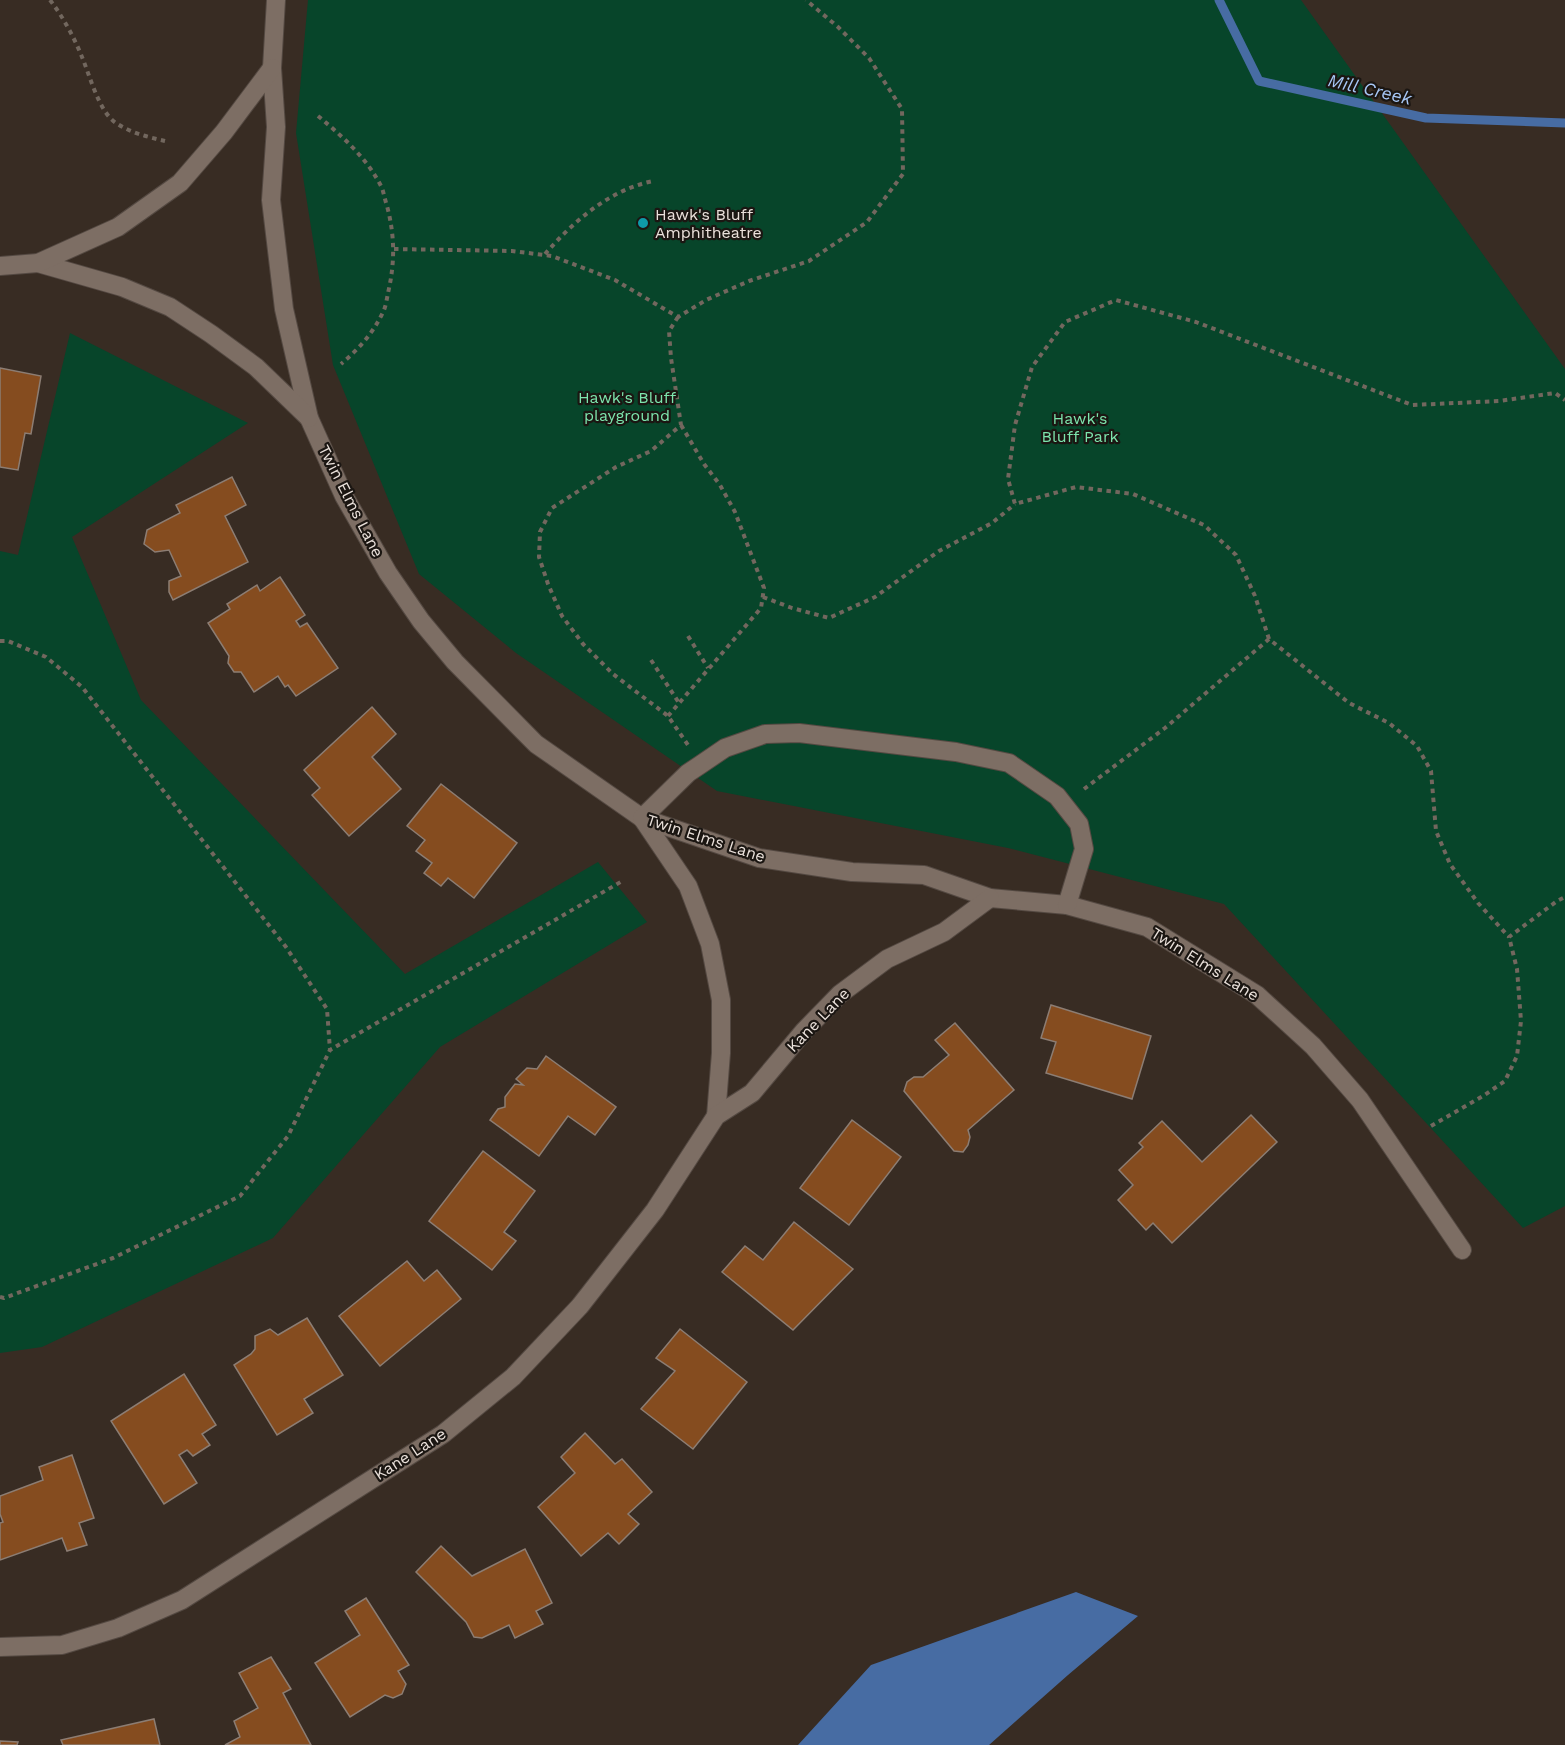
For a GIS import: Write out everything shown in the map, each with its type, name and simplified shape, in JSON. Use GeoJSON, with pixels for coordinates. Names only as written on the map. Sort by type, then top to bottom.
{"type":"FeatureCollection","features":[{"type":"Feature","properties":{"kind":"street","name":"Twin Elms Lane"},"geometry":{"type":"LineString","coordinates":[[276,0],[272,68],[276,127],[271,200],[284,309],[309,418],[344,496],[388,573],[421,621],[456,662],[536,744],[642,818],[759,858],[852,872],[924,875],[990,898],[1067,905],[1147,927],[1257,995],[1313,1046],[1360,1100],[1462,1250]]}},
{"type":"Feature","properties":{"kind":"street"},"geometry":{"type":"LineString","coordinates":[[0,266],[38,263],[118,227],[180,183],[224,132],[272,68]]}},
{"type":"Feature","properties":{"kind":"street"},"geometry":{"type":"LineString","coordinates":[[38,263],[122,287],[170,307],[256,367],[309,418]]}},
{"type":"Feature","properties":{"kind":"street"},"geometry":{"type":"LineString","coordinates":[[642,818],[688,773],[724,748],[765,734],[799,733],[956,752],[1009,763],[1057,796],[1079,824],[1084,849],[1067,905]]}},
{"type":"Feature","properties":{"kind":"street","name":"Kane Lane"},"geometry":{"type":"LineString","coordinates":[[642,818],[688,886],[710,944],[721,1000],[721,1053],[716,1116]]}},
{"type":"Feature","properties":{"kind":"street","name":"Kane Lane"},"geometry":{"type":"LineString","coordinates":[[0,1647],[62,1645],[118,1628],[182,1600],[442,1434],[513,1377],[580,1306],[655,1210],[716,1116],[752,1093],[804,1031],[840,994],[887,959],[944,932],[990,898]]}},
{"type":"Feature","properties":{"kind":"path"},"geometry":{"type":"LineString","coordinates":[[50,0],[58,10],[82,55],[98,98],[114,122],[138,134],[165,141]]}},
{"type":"Feature","properties":{"kind":"path"},"geometry":{"type":"LineString","coordinates":[[668,716],[761,608],[764,588],[735,512],[681,424],[669,331],[678,317],[706,300],[749,281],[809,261],[867,222],[903,174],[902,109],[870,58],[806,0]]}},
{"type":"Feature","properties":{"kind":"path"},"geometry":{"type":"LineString","coordinates":[[318,116],[337,131],[362,157],[382,188],[391,220],[394,249],[393,273],[384,309],[369,337],[341,364]]}},
{"type":"Feature","properties":{"kind":"path"},"geometry":{"type":"LineString","coordinates":[[544,255],[586,213],[635,185],[653,181]]}},
{"type":"Feature","properties":{"kind":"path"},"geometry":{"type":"LineString","coordinates":[[394,249],[512,250],[552,256],[615,280],[678,317]]}},
{"type":"Feature","properties":{"kind":"path"},"geometry":{"type":"LineString","coordinates":[[1015,504],[1008,479],[1015,425],[1032,367],[1065,322],[1116,300],[1196,322],[1412,405],[1499,401],[1555,393],[1565,400]]}},
{"type":"Feature","properties":{"kind":"path"},"geometry":{"type":"LineString","coordinates":[[681,424],[651,451],[616,467],[552,508],[540,532],[539,557],[562,616],[584,644],[613,674],[668,716],[700,765]]}},
{"type":"Feature","properties":{"kind":"path"},"geometry":{"type":"LineString","coordinates":[[763,597],[829,618],[875,597],[939,551],[992,523],[1015,504],[1076,487],[1133,494],[1204,525],[1236,555],[1269,639],[1349,704],[1389,723],[1417,746],[1431,771],[1436,831],[1450,864],[1478,903],[1509,937],[1517,969],[1521,1021],[1517,1056],[1506,1081],[1431,1126]]}},
{"type":"Feature","properties":{"kind":"path"},"geometry":{"type":"LineString","coordinates":[[688,636],[708,668]]}},
{"type":"Feature","properties":{"kind":"path"},"geometry":{"type":"LineString","coordinates":[[1063,804],[1165,728],[1269,639]]}},
{"type":"Feature","properties":{"kind":"path"},"geometry":{"type":"LineString","coordinates":[[0,641],[8,641],[46,657],[82,687],[286,947],[327,1009],[330,1050],[288,1137],[240,1196],[113,1258],[4,1298],[0,1297]]}},
{"type":"Feature","properties":{"kind":"path"},"geometry":{"type":"LineString","coordinates":[[651,660],[680,703]]}},
{"type":"Feature","properties":{"kind":"path"},"geometry":{"type":"LineString","coordinates":[[330,1050],[624,880]]}},
{"type":"Feature","properties":{"kind":"path"},"geometry":{"type":"LineString","coordinates":[[1509,937],[1565,897]]}},
{"type":"Feature","properties":{"kind":"green space","name":"Hawk's Bluff Park"},"geometry":{"type":"Polygon","coordinates":[[[308,0],[1301,0],[1565,369],[1565,1206],[1523,1228],[1224,904],[1008,848],[717,791],[516,653],[419,574],[333,365],[296,133],[308,0]]]}},
{"type":"Feature","properties":{"kind":"green space"},"geometry":{"type":"Polygon","coordinates":[[[70,333],[248,423],[72,537],[141,700],[405,974],[598,862],[647,922],[440,1047],[273,1238],[42,1347],[0,1353],[0,551],[18,555],[70,333]]]}},
{"type":"Feature","properties":{"kind":"water"},"geometry":{"type":"Polygon","coordinates":[[[1076,1592],[1138,1616],[989,1745],[798,1745],[871,1665],[1076,1592]]]}},
{"type":"Feature","properties":{"kind":"building"},"geometry":{"type":"Polygon","coordinates":[[[0,368],[41,376],[31,434],[25,433],[18,470],[0,467],[0,368]]]}},
{"type":"Feature","properties":{"kind":"building"},"geometry":{"type":"Polygon","coordinates":[[[232,477],[246,505],[225,516],[248,562],[173,600],[169,592],[169,581],[181,576],[169,550],[155,552],[144,544],[147,530],[180,513],[176,505],[232,477]]]}},
{"type":"Feature","properties":{"kind":"building"},"geometry":{"type":"Polygon","coordinates":[[[280,577],[305,615],[296,621],[300,627],[307,623],[338,668],[296,696],[288,685],[285,687],[278,676],[254,692],[241,672],[234,672],[228,663],[229,656],[208,623],[230,609],[227,604],[257,585],[260,591],[280,577]]]}},
{"type":"Feature","properties":{"kind":"building"},"geometry":{"type":"Polygon","coordinates":[[[372,707],[396,734],[372,757],[401,789],[349,836],[312,795],[320,788],[304,770],[372,707]]]}},
{"type":"Feature","properties":{"kind":"building"},"geometry":{"type":"Polygon","coordinates":[[[441,784],[517,843],[474,898],[448,878],[441,886],[424,873],[432,863],[416,851],[425,840],[407,826],[441,784]]]}},
{"type":"Feature","properties":{"kind":"building"},"geometry":{"type":"Polygon","coordinates":[[[1051,1005],[1151,1036],[1132,1099],[1046,1073],[1056,1042],[1041,1038],[1051,1005]]]}},
{"type":"Feature","properties":{"kind":"building"},"geometry":{"type":"Polygon","coordinates":[[[955,1023],[1014,1090],[968,1130],[970,1137],[963,1152],[954,1151],[904,1091],[907,1082],[914,1077],[923,1077],[949,1055],[935,1040],[955,1023]]]}},
{"type":"Feature","properties":{"kind":"building"},"geometry":{"type":"Polygon","coordinates":[[[546,1056],[616,1107],[595,1135],[568,1116],[539,1156],[490,1120],[498,1109],[505,1107],[505,1097],[515,1084],[523,1085],[516,1079],[527,1068],[537,1069],[546,1056]]]}},
{"type":"Feature","properties":{"kind":"building"},"geometry":{"type":"Polygon","coordinates":[[[1251,1115],[1277,1142],[1172,1243],[1153,1223],[1146,1230],[1118,1200],[1133,1185],[1119,1170],[1143,1147],[1139,1143],[1162,1121],[1202,1162],[1251,1115]]]}},
{"type":"Feature","properties":{"kind":"building"},"geometry":{"type":"Polygon","coordinates":[[[852,1120],[901,1157],[849,1225],[800,1188],[852,1120]]]}},
{"type":"Feature","properties":{"kind":"building"},"geometry":{"type":"Polygon","coordinates":[[[483,1151],[535,1191],[504,1232],[516,1241],[492,1270],[429,1221],[483,1151]]]}},
{"type":"Feature","properties":{"kind":"building"},"geometry":{"type":"Polygon","coordinates":[[[794,1222],[853,1269],[793,1330],[722,1272],[745,1246],[763,1260],[794,1222]]]}},
{"type":"Feature","properties":{"kind":"building"},"geometry":{"type":"Polygon","coordinates":[[[407,1261],[424,1281],[437,1270],[461,1299],[380,1366],[339,1316],[407,1261]]]}},
{"type":"Feature","properties":{"kind":"building"},"geometry":{"type":"Polygon","coordinates":[[[307,1318],[343,1375],[304,1399],[313,1413],[277,1435],[234,1365],[255,1349],[255,1336],[270,1329],[278,1335],[307,1318]]]}},
{"type":"Feature","properties":{"kind":"building"},"geometry":{"type":"Polygon","coordinates":[[[680,1329],[747,1382],[693,1449],[641,1409],[675,1371],[656,1358],[680,1329]]]}},
{"type":"Feature","properties":{"kind":"building"},"geometry":{"type":"Polygon","coordinates":[[[184,1374],[216,1425],[202,1434],[210,1445],[193,1456],[187,1450],[179,1455],[197,1483],[164,1504],[111,1421],[184,1374]]]}},
{"type":"Feature","properties":{"kind":"building"},"geometry":{"type":"Polygon","coordinates":[[[585,1433],[615,1464],[622,1459],[652,1492],[628,1514],[639,1524],[619,1544],[608,1533],[581,1556],[538,1507],[575,1473],[561,1457],[585,1433]]]}},
{"type":"Feature","properties":{"kind":"building"},"geometry":{"type":"Polygon","coordinates":[[[72,1455],[94,1518],[79,1523],[87,1545],[67,1551],[62,1538],[0,1560],[0,1523],[3,1522],[0,1514],[0,1496],[43,1480],[39,1467],[72,1455]]]}},
{"type":"Feature","properties":{"kind":"building"},"geometry":{"type":"Polygon","coordinates":[[[441,1546],[472,1576],[525,1549],[552,1603],[536,1611],[543,1624],[515,1638],[509,1625],[482,1638],[474,1637],[466,1622],[416,1572],[441,1546]]]}},
{"type":"Feature","properties":{"kind":"building"},"geometry":{"type":"Polygon","coordinates":[[[366,1598],[409,1665],[398,1671],[406,1684],[402,1694],[393,1698],[385,1695],[350,1717],[315,1663],[360,1635],[345,1611],[366,1598]]]}},
{"type":"Feature","properties":{"kind":"building"},"geometry":{"type":"Polygon","coordinates":[[[271,1657],[291,1689],[283,1693],[311,1745],[225,1745],[240,1737],[234,1721],[258,1708],[239,1673],[271,1657]]]}},
{"type":"Feature","properties":{"kind":"building"},"geometry":{"type":"Polygon","coordinates":[[[154,1719],[160,1745],[63,1745],[61,1740],[154,1719]]]}},
{"type":"Feature","properties":{"kind":"building"},"geometry":{"type":"Polygon","coordinates":[[[0,1741],[18,1742],[17,1745],[0,1745],[0,1741]]]}},
{"type":"Feature","properties":{"kind":"waterway","name":"Mill Creek"},"geometry":{"type":"LineString","coordinates":[[1219,0],[1259,81],[1426,118],[1565,123]]}},
{"type":"Feature","properties":{"kind":"place","name":"Hawk's Bluff Amphitheatre"},"geometry":{"type":"Point","coordinates":[643,223]}},
{"type":"Feature","properties":{"kind":"park label","name":"Hawk's Bluff playground"},"geometry":{"type":"Point","coordinates":[627,406]}}]}
